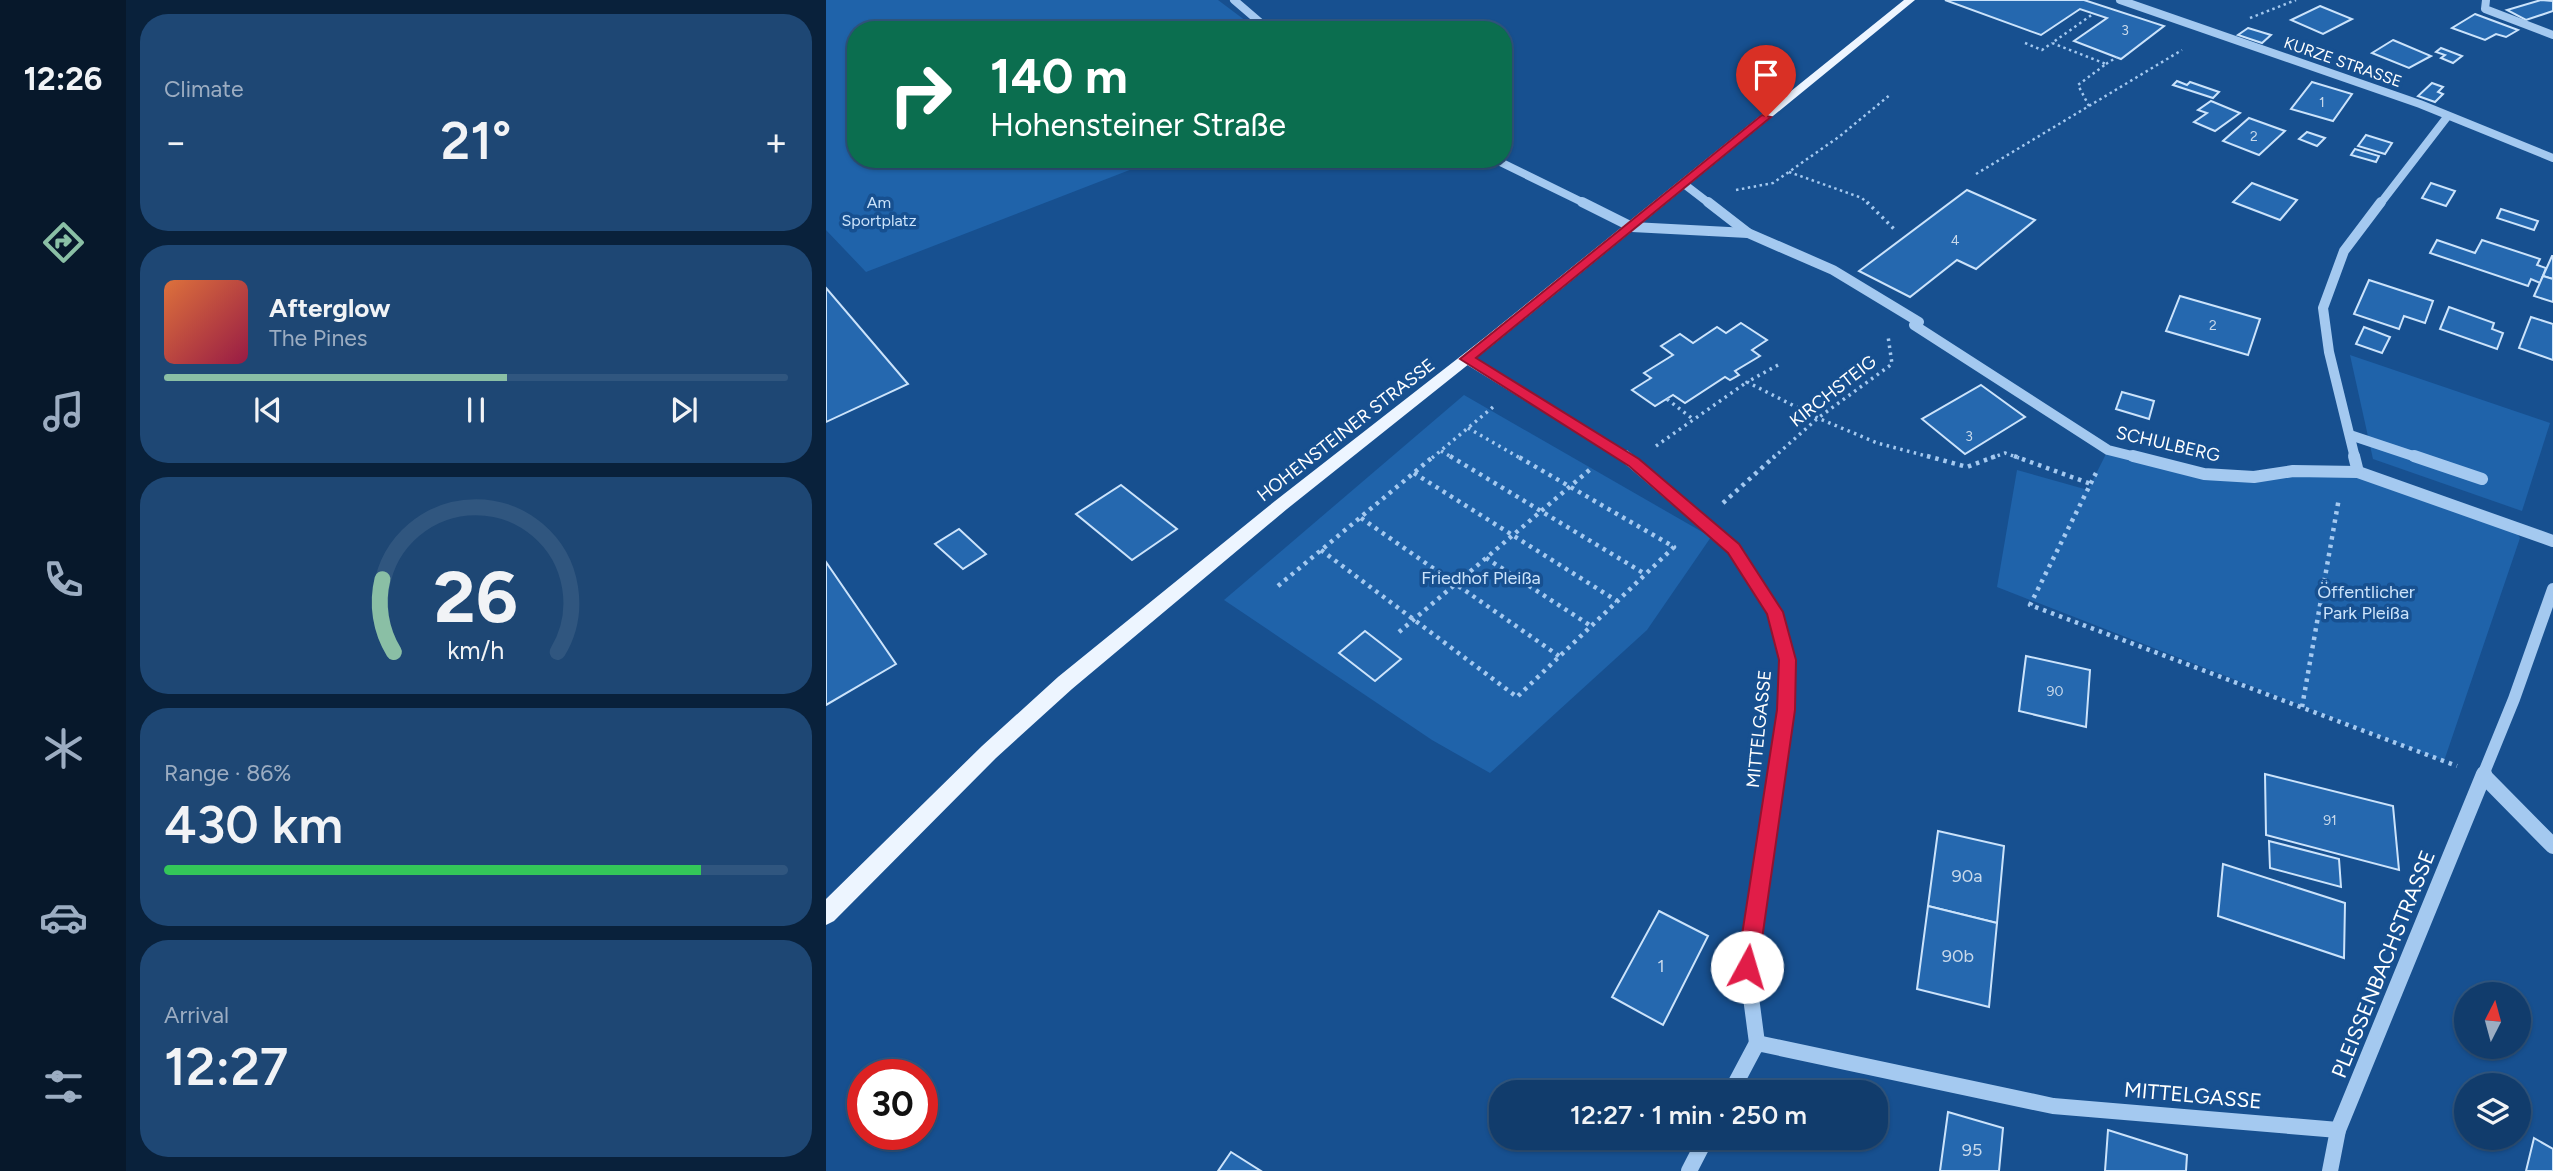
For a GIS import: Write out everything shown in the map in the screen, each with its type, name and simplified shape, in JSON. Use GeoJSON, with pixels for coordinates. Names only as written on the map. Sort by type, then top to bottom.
{"type":"FeatureCollection","features":[{"type":"Feature","properties":{"kind":"main road","name":"HOHENSTEINER STRASSE"},"geometry":{"type":"LineString","coordinates":[[826,914],[989,752],[1065,684],[1281,505],[1467,359],[1910,0]]}},
{"type":"Feature","properties":{"kind":"street"},"geometry":{"type":"LineString","coordinates":[[1234,0],[1258,21]]}},
{"type":"Feature","properties":{"kind":"street","name":"KURZE STRASSE"},"geometry":{"type":"LineString","coordinates":[[2120,0],[2447,117],[2553,158]]}},
{"type":"Feature","properties":{"kind":"street"},"geometry":{"type":"LineString","coordinates":[[2486,0],[2485,9],[2553,35]]}},
{"type":"Feature","properties":{"kind":"street"},"geometry":{"type":"LineString","coordinates":[[2358,472],[2329,352],[2323,308],[2344,251],[2447,117]]}},
{"type":"Feature","properties":{"kind":"street"},"geometry":{"type":"LineString","coordinates":[[1512,168],[1632,226]]}},
{"type":"Feature","properties":{"kind":"street","name":"SCHULBERG"},"geometry":{"type":"LineString","coordinates":[[1684,184],[1748,233],[1833,270],[1919,321],[1914,325],[2108,450],[2204,474],[2254,477],[2293,471],[2358,472],[2553,541]]}},
{"type":"Feature","properties":{"kind":"street","name":"SCHULBERG"},"geometry":{"type":"LineString","coordinates":[[1632,226],[1748,233]]}},
{"type":"Feature","properties":{"kind":"street","name":"MITTELGASSE"},"geometry":{"type":"LineString","coordinates":[[1467,359],[1634,462],[1733,548],[1774,612],[1787,660],[1786,710],[1747,967],[1757,1042],[2053,1106],[2338,1130]]}},
{"type":"Feature","properties":{"kind":"street"},"geometry":{"type":"LineString","coordinates":[[2350,435],[2482,479]]}},
{"type":"Feature","properties":{"kind":"street","name":"PLEISSENBACHSTRASSE"},"geometry":{"type":"LineString","coordinates":[[2330,1171],[2338,1130],[2484,776],[2552,595]]}},
{"type":"Feature","properties":{"kind":"street"},"geometry":{"type":"LineString","coordinates":[[2484,776],[2553,846]]}},
{"type":"Feature","properties":{"kind":"street"},"geometry":{"type":"LineString","coordinates":[[1737,1080],[1757,1042]]}},
{"type":"Feature","properties":{"kind":"street"},"geometry":{"type":"LineString","coordinates":[[1689,1171],[1700,1150]]}},
{"type":"Feature","properties":{"kind":"path"},"geometry":{"type":"LineString","coordinates":[[1976,174],[2214,32],[2296,0]]}},
{"type":"Feature","properties":{"kind":"path"},"geometry":{"type":"LineString","coordinates":[[2025,43],[2042,50],[2093,14]]}},
{"type":"Feature","properties":{"kind":"path"},"geometry":{"type":"LineString","coordinates":[[2052,43],[2106,64]]}},
{"type":"Feature","properties":{"kind":"path"},"geometry":{"type":"LineString","coordinates":[[2089,106],[2078,85],[2116,57]]}},
{"type":"Feature","properties":{"kind":"path"},"geometry":{"type":"LineString","coordinates":[[1684,184],[1716,192],[1745,190],[1773,183],[1840,136],[1891,94]]}},
{"type":"Feature","properties":{"kind":"path"},"geometry":{"type":"LineString","coordinates":[[1789,172],[1862,198],[1894,229]]}},
{"type":"Feature","properties":{"kind":"path","name":"KIRCHSTEIG"},"geometry":{"type":"LineString","coordinates":[[1703,521],[1818,418],[1892,364],[1888,335]]}},
{"type":"Feature","properties":{"kind":"path"},"geometry":{"type":"LineString","coordinates":[[1399,632],[1592,467],[1634,462],[1747,382],[1778,365]]}},
{"type":"Feature","properties":{"kind":"path"},"geometry":{"type":"LineString","coordinates":[[1747,382],[1818,418],[1877,443],[1967,467],[2005,453],[2091,484]]}},
{"type":"Feature","properties":{"kind":"path"},"geometry":{"type":"LineString","coordinates":[[1278,586],[1515,388]]}},
{"type":"Feature","properties":{"kind":"path"},"geometry":{"type":"LineString","coordinates":[[1667,399],[1694,420]]}},
{"type":"Feature","properties":{"kind":"path"},"geometry":{"type":"LineString","coordinates":[[1321,550],[1517,697],[1674,547],[1468,428]]}},
{"type":"Feature","properties":{"kind":"path"},"geometry":{"type":"LineString","coordinates":[[2108,450],[2030,605],[2484,776]]}},
{"type":"Feature","properties":{"kind":"path"},"geometry":{"type":"LineString","coordinates":[[1441,451],[1645,574]]}},
{"type":"Feature","properties":{"kind":"path"},"geometry":{"type":"LineString","coordinates":[[2302,707],[2344,470]]}},
{"type":"Feature","properties":{"kind":"path"},"geometry":{"type":"LineString","coordinates":[[1415,472],[1617,601]]}},
{"type":"Feature","properties":{"kind":"path"},"geometry":{"type":"LineString","coordinates":[[1361,517],[1559,656]]}},
{"type":"Feature","properties":{"kind":"path"},"geometry":{"type":"LineString","coordinates":[[1486,558],[1591,626]]}},
{"type":"Feature","properties":{"kind":"green space","name":"Am Sportplatz"},"geometry":{"type":"Polygon","coordinates":[[[826,0],[1218,0],[1246,21],[847,21],[847,168],[1135,168],[866,272],[826,230],[826,0]]]}},
{"type":"Feature","properties":{"kind":"green space"},"geometry":{"type":"Polygon","coordinates":[[[2350,355],[2550,423],[2522,511],[2373,459],[2350,355]]]}},
{"type":"Feature","properties":{"kind":"green space","name":"Friedhof Pleißa"},"geometry":{"type":"Polygon","coordinates":[[[1464,395],[1711,537],[1647,630],[1490,773],[1432,740],[1224,600],[1464,395]]]}},
{"type":"Feature","properties":{"kind":"green space","name":"Öffentlicher Park Pleißa"},"geometry":{"type":"Polygon","coordinates":[[[2108,450],[2236,476],[2344,470],[2513,527],[2520,538],[2444,761],[1997,587],[2017,470],[2088,490],[2108,450]]]}},
{"type":"Feature","properties":{"kind":"building"},"geometry":{"type":"Polygon","coordinates":[[[1945,0],[2084,0],[2164,26],[2121,59],[2074,41],[2107,18],[2080,9],[2041,35],[1945,0]]]}},
{"type":"Feature","properties":{"kind":"building"},"geometry":{"type":"Polygon","coordinates":[[[2541,0],[2553,1],[2553,11],[2526,20],[2507,10],[2541,0]]]}},
{"type":"Feature","properties":{"kind":"building"},"geometry":{"type":"Polygon","coordinates":[[[2320,6],[2352,19],[2323,34],[2291,20],[2320,6]]]}},
{"type":"Feature","properties":{"kind":"building"},"geometry":{"type":"Polygon","coordinates":[[[2475,14],[2518,30],[2506,37],[2496,34],[2485,40],[2452,28],[2475,14]]]}},
{"type":"Feature","properties":{"kind":"building"},"geometry":{"type":"Polygon","coordinates":[[[2248,28],[2271,35],[2262,43],[2238,35],[2248,28]]]}},
{"type":"Feature","properties":{"kind":"building"},"geometry":{"type":"Polygon","coordinates":[[[2393,40],[2431,56],[2409,68],[2372,53],[2393,40]]]}},
{"type":"Feature","properties":{"kind":"building"},"geometry":{"type":"Polygon","coordinates":[[[2441,48],[2462,56],[2453,63],[2441,58],[2445,55],[2436,52],[2441,48]]]}},
{"type":"Feature","properties":{"kind":"building"},"geometry":{"type":"Polygon","coordinates":[[[2177,81],[2187,85],[2190,82],[2219,92],[2213,98],[2173,85],[2177,81]]]}},
{"type":"Feature","properties":{"kind":"building"},"geometry":{"type":"Polygon","coordinates":[[[2312,82],[2352,94],[2333,121],[2291,109],[2312,82]]]}},
{"type":"Feature","properties":{"kind":"building"},"geometry":{"type":"Polygon","coordinates":[[[2432,83],[2443,87],[2438,92],[2443,94],[2435,102],[2418,96],[2432,83]]]}},
{"type":"Feature","properties":{"kind":"building"},"geometry":{"type":"Polygon","coordinates":[[[2211,101],[2240,113],[2215,131],[2194,122],[2207,113],[2198,110],[2211,101]]]}},
{"type":"Feature","properties":{"kind":"building"},"geometry":{"type":"Polygon","coordinates":[[[2249,118],[2285,131],[2259,155],[2223,141],[2249,118]]]}},
{"type":"Feature","properties":{"kind":"building"},"geometry":{"type":"Polygon","coordinates":[[[2307,132],[2325,138],[2317,146],[2299,139],[2307,132]]]}},
{"type":"Feature","properties":{"kind":"building"},"geometry":{"type":"Polygon","coordinates":[[[2366,135],[2392,143],[2385,154],[2358,146],[2366,135]]]}},
{"type":"Feature","properties":{"kind":"building"},"geometry":{"type":"Polygon","coordinates":[[[2355,149],[2379,156],[2376,162],[2351,155],[2355,149]]]}},
{"type":"Feature","properties":{"kind":"building"},"geometry":{"type":"Polygon","coordinates":[[[2252,183],[2297,200],[2280,220],[2233,202],[2252,183]]]}},
{"type":"Feature","properties":{"kind":"building"},"geometry":{"type":"Polygon","coordinates":[[[2431,183],[2455,191],[2446,206],[2422,198],[2431,183]]]}},
{"type":"Feature","properties":{"kind":"building"},"geometry":{"type":"Polygon","coordinates":[[[1967,190],[2035,220],[1976,269],[1957,260],[1910,297],[1859,271],[1967,190]]]}},
{"type":"Feature","properties":{"kind":"building"},"geometry":{"type":"Polygon","coordinates":[[[2501,209],[2538,221],[2534,230],[2497,218],[2501,209]]]}},
{"type":"Feature","properties":{"kind":"building"},"geometry":{"type":"Polygon","coordinates":[[[2437,240],[2475,253],[2482,240],[2540,259],[2537,265],[2546,268],[2540,283],[2531,279],[2528,286],[2430,253],[2437,240]]]}},
{"type":"Feature","properties":{"kind":"building"},"geometry":{"type":"Polygon","coordinates":[[[2553,256],[2553,279],[2543,276],[2553,256]]]}},
{"type":"Feature","properties":{"kind":"building"},"geometry":{"type":"Polygon","coordinates":[[[2543,276],[2553,279],[2553,302],[2534,296],[2543,276]]]}},
{"type":"Feature","properties":{"kind":"building"},"geometry":{"type":"Polygon","coordinates":[[[2369,280],[2433,301],[2425,323],[2404,316],[2399,329],[2354,314],[2369,280]]]}},
{"type":"Feature","properties":{"kind":"building"},"geometry":{"type":"Polygon","coordinates":[[[826,288],[908,384],[826,422],[826,288]]]}},
{"type":"Feature","properties":{"kind":"building"},"geometry":{"type":"Polygon","coordinates":[[[2180,296],[2260,319],[2248,355],[2166,331],[2180,296]]]}},
{"type":"Feature","properties":{"kind":"building"},"geometry":{"type":"Polygon","coordinates":[[[2449,307],[2494,323],[2492,329],[2503,333],[2497,349],[2440,329],[2449,307]]]}},
{"type":"Feature","properties":{"kind":"building"},"geometry":{"type":"Polygon","coordinates":[[[2531,317],[2553,324],[2553,360],[2519,348],[2531,317]]]}},
{"type":"Feature","properties":{"kind":"building"},"geometry":{"type":"Polygon","coordinates":[[[1741,323],[1767,340],[1752,350],[1760,356],[1735,371],[1739,375],[1730,380],[1725,377],[1685,403],[1673,395],[1655,406],[1632,390],[1651,378],[1644,373],[1673,355],[1661,346],[1680,334],[1693,343],[1717,327],[1726,333],[1741,323]]]}},
{"type":"Feature","properties":{"kind":"building"},"geometry":{"type":"Polygon","coordinates":[[[2364,327],[2390,337],[2382,353],[2356,344],[2364,327]]]}},
{"type":"Feature","properties":{"kind":"building"},"geometry":{"type":"Polygon","coordinates":[[[1981,385],[2025,417],[1965,454],[1922,419],[1981,385]]]}},
{"type":"Feature","properties":{"kind":"building"},"geometry":{"type":"Polygon","coordinates":[[[2122,392],[2154,401],[2149,419],[2116,409],[2122,392]]]}},
{"type":"Feature","properties":{"kind":"building"},"geometry":{"type":"Polygon","coordinates":[[[1121,485],[1177,529],[1132,560],[1076,514],[1121,485]]]}},
{"type":"Feature","properties":{"kind":"building"},"geometry":{"type":"Polygon","coordinates":[[[959,529],[986,554],[963,569],[935,544],[959,529]]]}},
{"type":"Feature","properties":{"kind":"building"},"geometry":{"type":"Polygon","coordinates":[[[826,562],[896,664],[826,705],[826,562]]]}},
{"type":"Feature","properties":{"kind":"building"},"geometry":{"type":"Polygon","coordinates":[[[1365,631],[1401,659],[1375,681],[1339,653],[1365,631]]]}},
{"type":"Feature","properties":{"kind":"building"},"geometry":{"type":"Polygon","coordinates":[[[2026,656],[2090,670],[2086,727],[2019,711],[2026,656]]]}},
{"type":"Feature","properties":{"kind":"building"},"geometry":{"type":"Polygon","coordinates":[[[2265,774],[2393,806],[2399,870],[2266,835],[2265,774]]]}},
{"type":"Feature","properties":{"kind":"building"},"geometry":{"type":"Polygon","coordinates":[[[1938,831],[2004,846],[1997,923],[1928,906],[1938,831]]]}},
{"type":"Feature","properties":{"kind":"building"},"geometry":{"type":"Polygon","coordinates":[[[2269,841],[2339,859],[2341,887],[2270,868],[2269,841]]]}},
{"type":"Feature","properties":{"kind":"building"},"geometry":{"type":"Polygon","coordinates":[[[2223,864],[2345,903],[2344,958],[2218,916],[2223,864]]]}},
{"type":"Feature","properties":{"kind":"building"},"geometry":{"type":"Polygon","coordinates":[[[1928,906],[1997,923],[1989,1007],[1917,989],[1928,906]]]}},
{"type":"Feature","properties":{"kind":"building"},"geometry":{"type":"Polygon","coordinates":[[[1659,911],[1708,936],[1663,1025],[1612,997],[1659,911]]]}},
{"type":"Feature","properties":{"kind":"building"},"geometry":{"type":"Polygon","coordinates":[[[1948,1112],[2003,1128],[1999,1171],[1940,1171],[1948,1112]]]}},
{"type":"Feature","properties":{"kind":"building"},"geometry":{"type":"Polygon","coordinates":[[[2108,1130],[2187,1155],[2186,1171],[2105,1171],[2108,1130]]]}},
{"type":"Feature","properties":{"kind":"building"},"geometry":{"type":"Polygon","coordinates":[[[2534,1138],[2553,1149],[2553,1171],[2526,1171],[2534,1138]]]}},
{"type":"Feature","properties":{"kind":"building"},"geometry":{"type":"Polygon","coordinates":[[[1231,1152],[1261,1171],[1218,1171],[1231,1152]]]}},
{"type":"Feature","properties":{"kind":"route"},"geometry":{"type":"LineString","coordinates":[[1747,967],[1786,710],[1787,660],[1774,612],[1733,548],[1634,462],[1467,359],[1766,117]]}}]}
